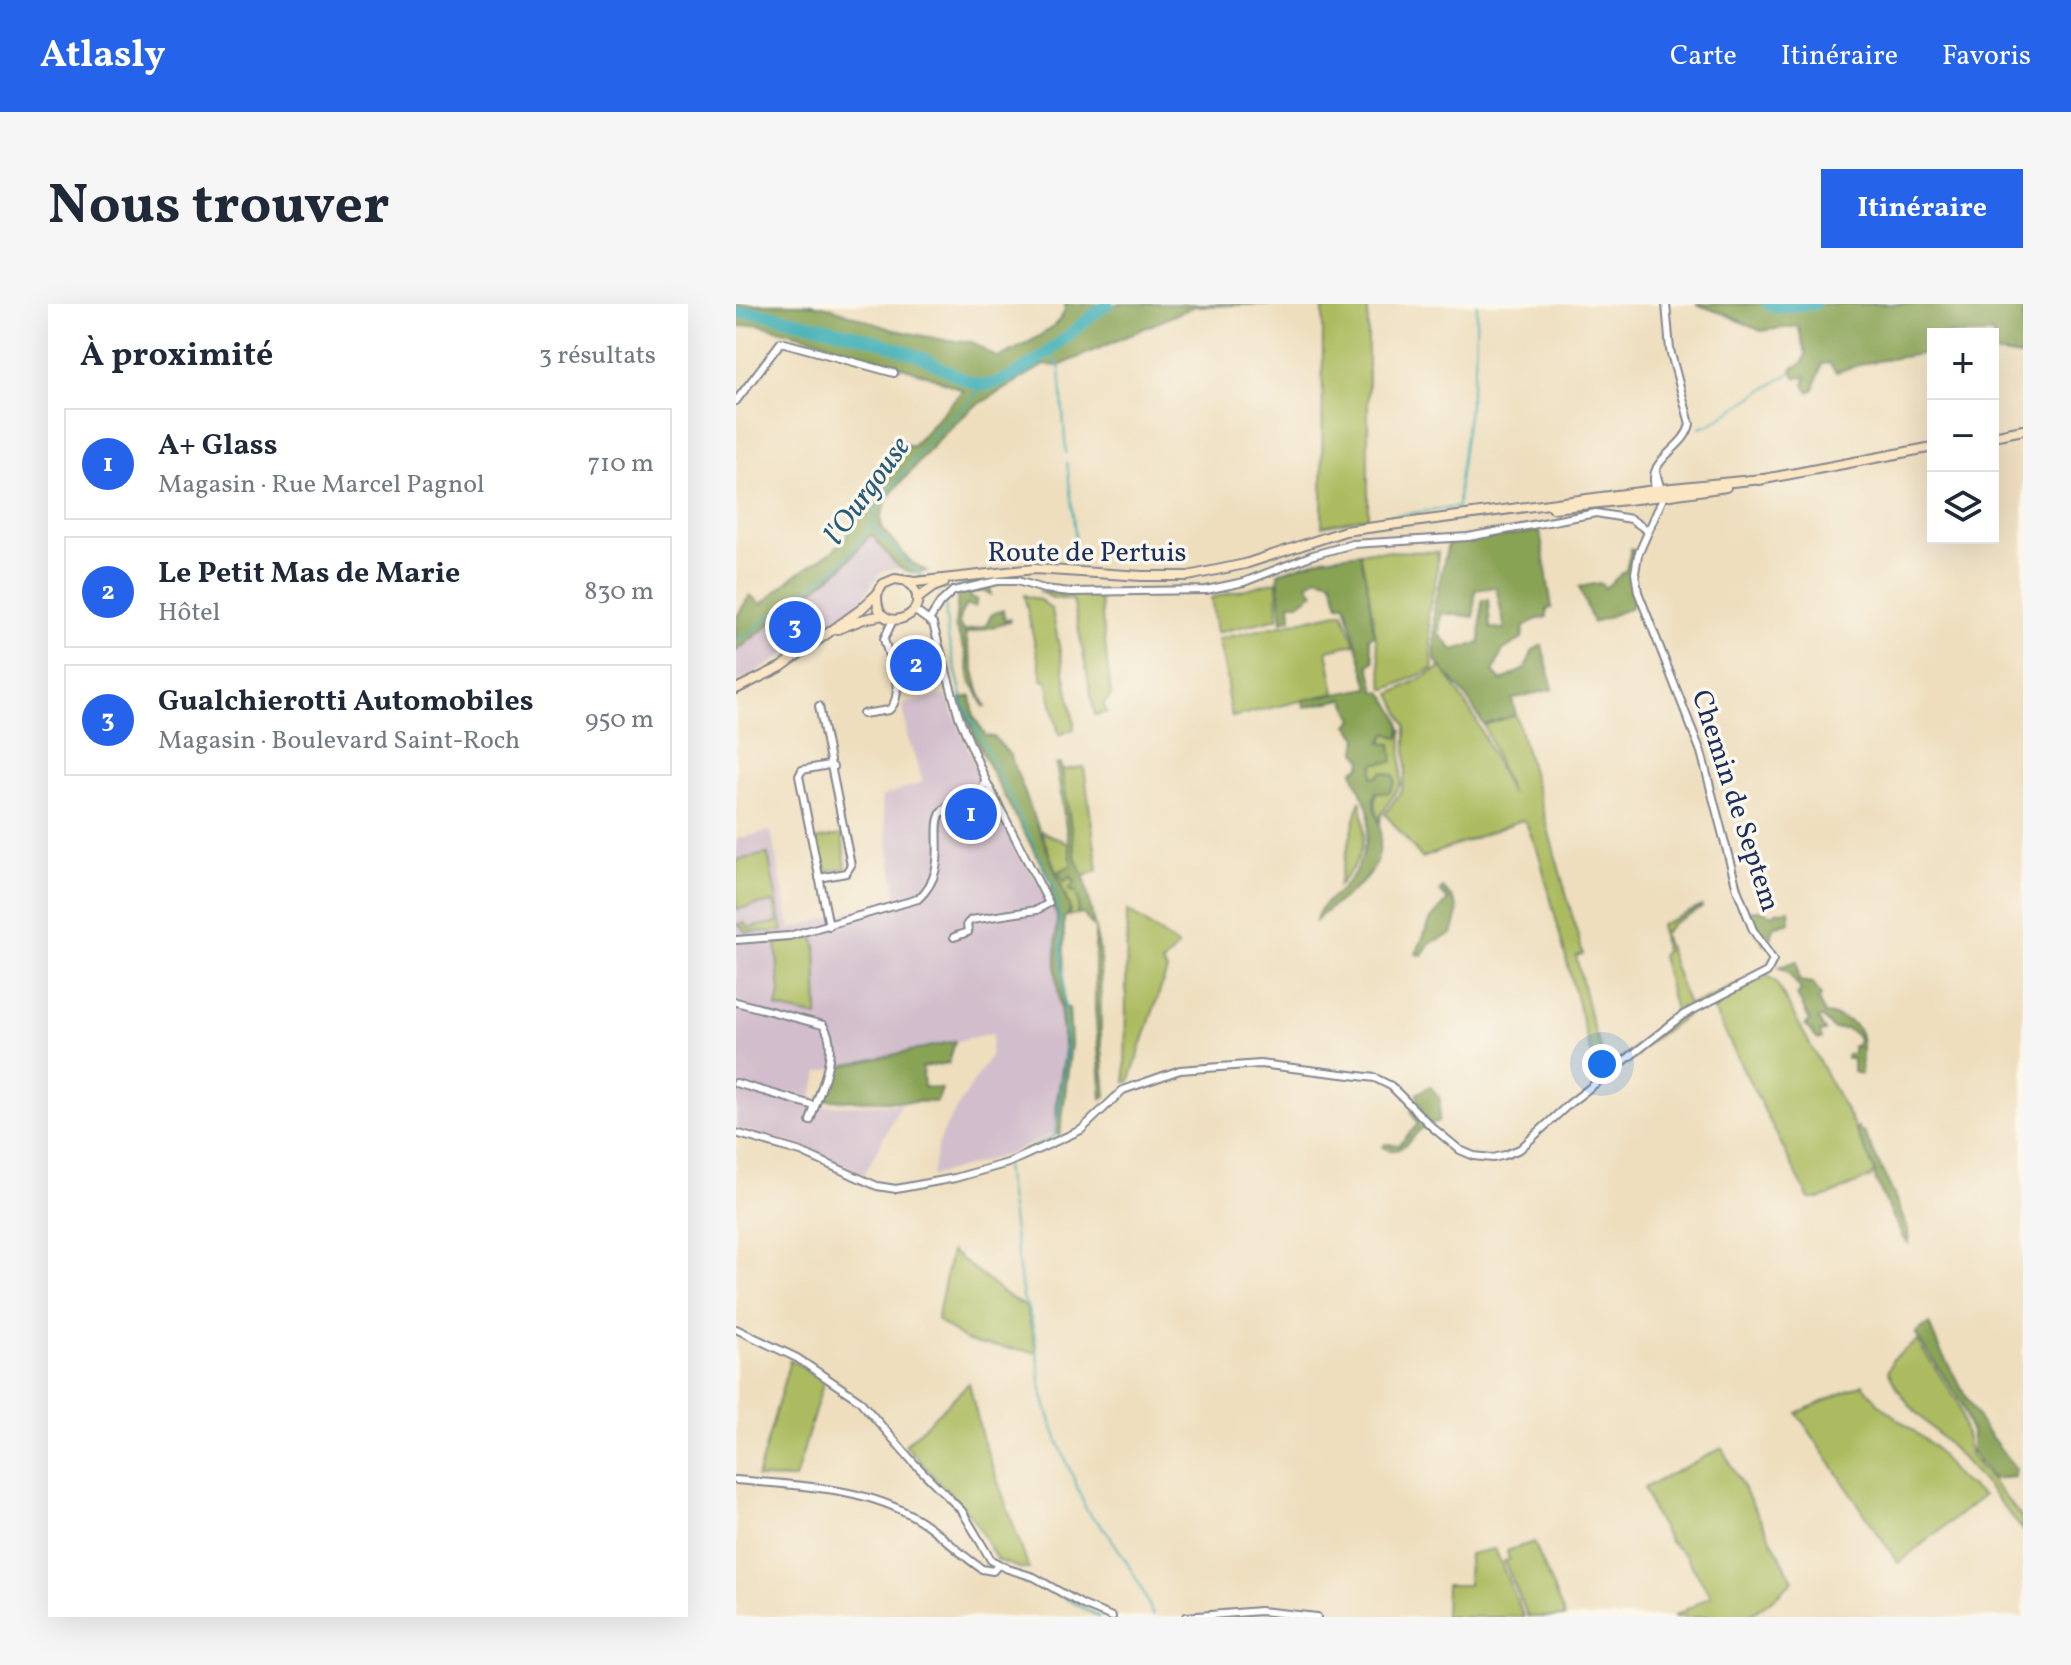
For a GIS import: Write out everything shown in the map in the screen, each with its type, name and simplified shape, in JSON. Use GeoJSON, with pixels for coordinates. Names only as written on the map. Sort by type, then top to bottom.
{"type":"FeatureCollection","features":[{"type":"Feature","properties":{"kind":"main road"},"geometry":{"type":"LineString","coordinates":[[1999,435],[2023,430]]}},
{"type":"Feature","properties":{"kind":"main road","name":"Route de Pertuis"},"geometry":{"type":"LineString","coordinates":[[907,582],[1034,569],[1188,576],[1223,570],[1345,531],[1762,479],[1927,448]]}},
{"type":"Feature","properties":{"kind":"main road","name":"Route de Pertuis"},"geometry":{"type":"LineString","coordinates":[[917,599],[933,587],[959,578]]}},
{"type":"Feature","properties":{"kind":"main road"},"geometry":{"type":"LineString","coordinates":[[736,689],[773,672],[826,635],[860,610],[889,581],[895,579],[912,586],[917,599],[914,610],[903,619],[893,620],[883,615],[877,606],[877,594]]}},
{"type":"Feature","properties":{"kind":"main road"},"geometry":{"type":"LineString","coordinates":[[826,635],[864,619],[883,615]]}},
{"type":"Feature","properties":{"kind":"street"},"geometry":{"type":"LineString","coordinates":[[1660,492],[1656,472],[1663,456],[1687,435],[1690,424],[1670,350],[1666,304]]}},
{"type":"Feature","properties":{"kind":"street"},"geometry":{"type":"LineString","coordinates":[[736,401],[781,342],[894,373]]}},
{"type":"Feature","properties":{"kind":"street","name":"Chemin de Septem"},"geometry":{"type":"LineString","coordinates":[[736,1133],[801,1152],[877,1186],[896,1189],[990,1169],[1065,1139],[1081,1130],[1123,1090],[1154,1078],[1180,1070],[1260,1064],[1375,1078],[1391,1086],[1460,1150],[1474,1156],[1493,1158],[1520,1149],[1569,1104],[1683,1015],[1767,972],[1773,960],[1753,930],[1737,889],[1701,752],[1638,592],[1635,566],[1660,492]]}},
{"type":"Feature","properties":{"kind":"street"},"geometry":{"type":"LineString","coordinates":[[930,619],[940,603],[953,591],[1005,580],[1071,592],[1206,590],[1244,582],[1353,544],[1468,537],[1596,513],[1631,519],[1648,531]]}},
{"type":"Feature","properties":{"kind":"street"},"geometry":{"type":"LineString","coordinates":[[914,610],[930,619],[959,717],[985,779],[1049,903],[1043,909],[971,920],[967,924],[968,932],[954,937]]}},
{"type":"Feature","properties":{"kind":"street"},"geometry":{"type":"LineString","coordinates":[[863,714],[889,710],[898,698],[884,639],[893,620]]}},
{"type":"Feature","properties":{"kind":"street"},"geometry":{"type":"LineString","coordinates":[[819,706],[850,869],[846,873],[819,878]]}},
{"type":"Feature","properties":{"kind":"street"},"geometry":{"type":"LineString","coordinates":[[829,926],[799,776],[802,770],[833,767]]}},
{"type":"Feature","properties":{"kind":"street"},"geometry":{"type":"LineString","coordinates":[[736,940],[789,936],[909,903],[920,897],[931,882],[937,866],[942,812],[947,806],[981,789],[985,779]]}},
{"type":"Feature","properties":{"kind":"street"},"geometry":{"type":"LineString","coordinates":[[736,1002],[818,1022],[826,1028],[828,1067],[810,1121]]}},
{"type":"Feature","properties":{"kind":"street"},"geometry":{"type":"LineString","coordinates":[[736,1083],[815,1106]]}},
{"type":"Feature","properties":{"kind":"street"},"geometry":{"type":"LineString","coordinates":[[736,1329],[797,1358],[859,1400],[914,1463],[962,1511],[985,1552],[998,1565],[1034,1577],[1083,1605],[1112,1617]]}},
{"type":"Feature","properties":{"kind":"street"},"geometry":{"type":"LineString","coordinates":[[736,1480],[848,1492],[877,1499],[931,1527],[982,1569],[993,1571],[998,1565]]}},
{"type":"Feature","properties":{"kind":"street"},"geometry":{"type":"LineString","coordinates":[[1186,1617],[1260,1611],[1317,1617]]}},
{"type":"Feature","properties":{"kind":"shaded area"},"geometry":{"type":"Polygon","coordinates":[[[871,534],[899,568],[880,573],[857,606],[736,683],[736,651],[844,566],[871,534]]]}},
{"type":"Feature","properties":{"kind":"shaded area"},"geometry":{"type":"Polygon","coordinates":[[[946,695],[984,787],[1017,852],[1054,903],[1057,916],[1056,970],[1065,1052],[1057,1100],[1056,1132],[1009,1154],[931,1176],[938,1145],[947,1124],[990,1056],[993,1033],[819,1072],[812,1096],[821,1106],[901,1104],[864,1175],[799,1145],[736,1128],[736,839],[771,831],[791,929],[897,900],[881,797],[923,782],[907,736],[903,704],[946,695]]]}},
{"type":"Feature","properties":{"kind":"green space"},"geometry":{"type":"Polygon","coordinates":[[[736,304],[809,304],[833,308],[890,329],[944,340],[972,342],[998,358],[1050,329],[1064,313],[1065,304],[1276,304],[1195,306],[1059,366],[1044,365],[971,409],[941,437],[888,497],[880,519],[883,530],[911,562],[927,571],[917,573],[901,568],[871,534],[844,566],[736,651],[736,618],[750,595],[762,604],[794,576],[834,550],[846,537],[868,494],[881,480],[892,440],[894,438],[912,447],[963,390],[927,375],[808,337],[757,324],[736,327],[736,304]]]}},
{"type":"Feature","properties":{"kind":"green space"},"geometry":{"type":"Polygon","coordinates":[[[1337,304],[1368,304],[1368,517],[1322,526],[1323,310],[1337,304]]]}},
{"type":"Feature","properties":{"kind":"green space"},"geometry":{"type":"Polygon","coordinates":[[[1696,304],[2023,304],[2023,357],[1999,354],[1999,328],[1927,328],[1927,353],[1865,363],[1836,372],[1829,363],[1822,364],[1814,389],[1809,392],[1804,385],[1806,376],[1796,378],[1791,369],[1802,364],[1806,354],[1798,326],[1761,331],[1696,304]]]}},
{"type":"Feature","properties":{"kind":"green space"},"geometry":{"type":"Polygon","coordinates":[[[1540,531],[1552,608],[1547,609],[1547,617],[1524,627],[1522,639],[1503,650],[1493,672],[1501,681],[1525,669],[1533,650],[1542,645],[1553,689],[1512,699],[1516,715],[1484,725],[1465,695],[1435,660],[1434,605],[1448,544],[1540,531]],[[1496,587],[1475,590],[1474,617],[1441,613],[1439,634],[1453,650],[1480,643],[1482,600],[1488,600],[1490,628],[1505,629],[1496,587]]]}},
{"type":"Feature","properties":{"kind":"green space"},"geometry":{"type":"Polygon","coordinates":[[[1631,549],[1634,550],[1630,573],[1633,603],[1630,608],[1593,623],[1579,587],[1600,583],[1605,588],[1626,570],[1631,549]]]}},
{"type":"Feature","properties":{"kind":"green space"},"geometry":{"type":"Polygon","coordinates":[[[1438,552],[1428,613],[1433,669],[1387,689],[1384,689],[1360,553],[1438,552]]]}},
{"type":"Feature","properties":{"kind":"green space"},"geometry":{"type":"Polygon","coordinates":[[[1360,553],[1374,635],[1369,638],[1374,661],[1369,665],[1375,691],[1383,693],[1397,714],[1400,726],[1399,738],[1387,733],[1380,743],[1391,744],[1393,762],[1376,763],[1372,777],[1382,772],[1394,775],[1395,783],[1389,793],[1376,792],[1374,796],[1380,837],[1379,852],[1370,874],[1316,921],[1321,909],[1343,888],[1361,861],[1369,812],[1354,776],[1353,770],[1361,766],[1362,759],[1356,752],[1358,737],[1348,725],[1354,719],[1344,699],[1304,707],[1303,700],[1369,688],[1345,603],[1339,605],[1332,581],[1318,577],[1308,584],[1314,593],[1300,603],[1290,603],[1291,618],[1282,621],[1278,573],[1323,558],[1360,553]]]}},
{"type":"Feature","properties":{"kind":"green space"},"geometry":{"type":"Polygon","coordinates":[[[1277,581],[1278,618],[1216,633],[1211,598],[1277,581]]]}},
{"type":"Feature","properties":{"kind":"green space"},"geometry":{"type":"Polygon","coordinates":[[[990,587],[991,595],[985,591],[971,593],[970,598],[977,599],[975,607],[966,605],[959,622],[964,631],[985,626],[992,614],[1003,610],[1005,621],[1010,619],[1010,622],[965,634],[984,707],[971,684],[965,651],[955,626],[958,595],[968,590],[990,587]]]}},
{"type":"Feature","properties":{"kind":"green space"},"geometry":{"type":"Polygon","coordinates":[[[1039,591],[1100,598],[1111,696],[1103,704],[1107,712],[1095,715],[1073,600],[1053,598],[1039,591]]]}},
{"type":"Feature","properties":{"kind":"green space"},"geometry":{"type":"Polygon","coordinates":[[[1024,595],[1042,601],[1052,610],[1074,723],[1074,729],[1059,735],[1047,681],[1043,681],[1024,595]]]}},
{"type":"Feature","properties":{"kind":"green space"},"geometry":{"type":"Polygon","coordinates":[[[1343,612],[1355,644],[1327,650],[1335,693],[1232,717],[1218,639],[1343,612]]]}},
{"type":"Feature","properties":{"kind":"green space"},"geometry":{"type":"Polygon","coordinates":[[[1442,667],[1476,720],[1511,794],[1484,725],[1516,715],[1583,954],[1576,956],[1592,1023],[1606,1063],[1617,1062],[1676,1015],[1661,955],[1665,952],[1660,925],[1702,906],[1673,923],[1663,934],[1688,1005],[1766,970],[1701,1005],[1603,1075],[1599,1074],[1588,1043],[1540,858],[1526,823],[1522,820],[1422,858],[1385,814],[1402,790],[1406,772],[1406,725],[1391,694],[1442,667]]]}},
{"type":"Feature","properties":{"kind":"green space"},"geometry":{"type":"Polygon","coordinates":[[[971,696],[974,717],[986,736],[994,737],[1010,755],[1070,909],[1068,916],[1064,917],[1063,1007],[1069,1008],[1071,1044],[1060,1136],[1056,1132],[1057,1100],[1065,1052],[1056,970],[1057,916],[1049,896],[1052,884],[969,723],[960,699],[971,696]]]}},
{"type":"Feature","properties":{"kind":"green space"},"geometry":{"type":"Polygon","coordinates":[[[1402,731],[1401,784],[1381,815],[1380,824],[1375,806],[1377,778],[1372,777],[1373,766],[1387,733],[1402,731]]]}},
{"type":"Feature","properties":{"kind":"green space"},"geometry":{"type":"Polygon","coordinates":[[[1061,764],[1076,860],[1085,880],[1095,929],[1083,914],[1077,914],[1079,903],[1075,891],[1069,889],[1075,882],[1071,876],[1064,882],[1058,872],[1072,865],[1056,765],[1061,764]]]}},
{"type":"Feature","properties":{"kind":"green space"},"geometry":{"type":"Polygon","coordinates":[[[1084,767],[1098,870],[1083,877],[1076,860],[1062,770],[1084,767]]]}},
{"type":"Feature","properties":{"kind":"green space"},"geometry":{"type":"Polygon","coordinates":[[[1360,800],[1364,825],[1362,846],[1354,867],[1338,886],[1360,800]]]}},
{"type":"Feature","properties":{"kind":"green space"},"geometry":{"type":"Polygon","coordinates":[[[1041,831],[1069,844],[1072,865],[1059,872],[1065,882],[1070,875],[1075,884],[1077,914],[1068,916],[1070,909],[1041,831]]]}},
{"type":"Feature","properties":{"kind":"green space"},"geometry":{"type":"Polygon","coordinates":[[[842,835],[846,868],[822,872],[814,840],[842,835]]]}},
{"type":"Feature","properties":{"kind":"green space"},"geometry":{"type":"Polygon","coordinates":[[[768,854],[783,931],[746,932],[738,924],[745,923],[749,928],[778,922],[774,902],[736,909],[736,860],[768,854]]]}},
{"type":"Feature","properties":{"kind":"green space"},"geometry":{"type":"Polygon","coordinates":[[[1443,888],[1457,909],[1452,934],[1430,943],[1422,955],[1416,954],[1431,919],[1448,900],[1440,891],[1443,888]]]}},
{"type":"Feature","properties":{"kind":"green space"},"geometry":{"type":"Polygon","coordinates":[[[1127,910],[1178,946],[1162,964],[1167,970],[1129,1082],[1125,1082],[1127,910]]]}},
{"type":"Feature","properties":{"kind":"green space"},"geometry":{"type":"Polygon","coordinates":[[[1758,910],[1774,915],[1789,910],[1790,922],[1773,927],[1769,943],[1764,945],[1748,911],[1758,910]]]}},
{"type":"Feature","properties":{"kind":"green space"},"geometry":{"type":"Polygon","coordinates":[[[1095,929],[1100,954],[1101,1036],[1106,1097],[1102,1099],[1095,1008],[1095,929]]]}},
{"type":"Feature","properties":{"kind":"green space"},"geometry":{"type":"Polygon","coordinates":[[[813,937],[816,945],[818,1017],[777,1008],[780,993],[776,943],[813,937]]]}},
{"type":"Feature","properties":{"kind":"green space"},"geometry":{"type":"Polygon","coordinates":[[[1797,961],[1799,981],[1813,983],[1821,996],[1818,1000],[1825,1014],[1849,1021],[1860,1033],[1861,1074],[1853,1072],[1853,1059],[1847,1059],[1847,1054],[1853,1054],[1853,1046],[1857,1046],[1858,1036],[1847,1029],[1833,1029],[1822,1017],[1818,1019],[1825,1031],[1820,1032],[1822,1039],[1817,1039],[1805,1025],[1810,1021],[1797,995],[1801,990],[1788,972],[1779,967],[1797,961]]]}},
{"type":"Feature","properties":{"kind":"green space"},"geometry":{"type":"Polygon","coordinates":[[[1767,975],[1776,982],[1849,1116],[1875,1171],[1871,1177],[1821,1199],[1809,1199],[1711,1005],[1767,975]]]}},
{"type":"Feature","properties":{"kind":"green space"},"geometry":{"type":"Polygon","coordinates":[[[955,1041],[949,1063],[922,1067],[924,1087],[942,1089],[937,1102],[824,1100],[838,1067],[955,1041]]]}},
{"type":"Feature","properties":{"kind":"green space"},"geometry":{"type":"Polygon","coordinates":[[[1430,1086],[1440,1099],[1439,1121],[1421,1129],[1399,1149],[1383,1147],[1385,1144],[1399,1145],[1418,1124],[1411,1112],[1412,1109],[1419,1114],[1422,1110],[1417,1094],[1430,1086]]]}},
{"type":"Feature","properties":{"kind":"green space"},"geometry":{"type":"Polygon","coordinates":[[[1858,1127],[1859,1131],[1863,1131],[1894,1195],[1908,1231],[1909,1244],[1903,1238],[1875,1179],[1875,1171],[1855,1129],[1858,1127]]]}},
{"type":"Feature","properties":{"kind":"green space"},"geometry":{"type":"Polygon","coordinates":[[[951,1251],[1003,1293],[1026,1307],[1037,1352],[965,1340],[937,1320],[951,1251]]]}},
{"type":"Feature","properties":{"kind":"green space"},"geometry":{"type":"Polygon","coordinates":[[[1929,1324],[1982,1425],[2016,1469],[2014,1477],[1993,1479],[1972,1452],[1972,1436],[1961,1401],[1916,1335],[1929,1324]]]}},
{"type":"Feature","properties":{"kind":"green space"},"geometry":{"type":"Polygon","coordinates":[[[1917,1341],[1958,1402],[1971,1456],[2023,1519],[2023,1530],[1966,1462],[1910,1405],[1894,1383],[1888,1371],[1893,1359],[1917,1341]]]}},
{"type":"Feature","properties":{"kind":"green space"},"geometry":{"type":"Polygon","coordinates":[[[790,1360],[824,1380],[795,1479],[757,1478],[790,1360]]]}},
{"type":"Feature","properties":{"kind":"green space"},"geometry":{"type":"Polygon","coordinates":[[[969,1383],[982,1437],[1029,1569],[997,1560],[973,1518],[905,1445],[969,1383]]]}},
{"type":"Feature","properties":{"kind":"green space"},"geometry":{"type":"Polygon","coordinates":[[[1863,1384],[1879,1404],[1933,1446],[1957,1477],[1983,1496],[1898,1563],[1797,1413],[1863,1384]]]}},
{"type":"Feature","properties":{"kind":"green space"},"geometry":{"type":"Polygon","coordinates":[[[1722,1448],[1793,1580],[1748,1617],[1673,1617],[1711,1596],[1685,1555],[1670,1542],[1644,1488],[1722,1448]]]}},
{"type":"Feature","properties":{"kind":"green space"},"geometry":{"type":"Polygon","coordinates":[[[1534,1542],[1565,1617],[1528,1617],[1504,1561],[1509,1560],[1507,1551],[1534,1542]]]}},
{"type":"Feature","properties":{"kind":"green space"},"geometry":{"type":"Polygon","coordinates":[[[1495,1549],[1524,1617],[1445,1617],[1446,1585],[1468,1585],[1469,1554],[1495,1549]]]}},
{"type":"Feature","properties":{"kind":"waterway"},"geometry":{"type":"LineString","coordinates":[[736,314],[766,314],[862,337],[925,359],[973,383],[987,385],[1003,380],[1035,362],[1108,304]]}},
{"type":"Feature","properties":{"kind":"waterway"},"geometry":{"type":"LineString","coordinates":[[1375,518],[1458,507],[1475,365],[1477,304]]}},
{"type":"Feature","properties":{"kind":"waterway"},"geometry":{"type":"LineString","coordinates":[[1768,304],[1777,307],[1814,304]]}},
{"type":"Feature","properties":{"kind":"waterway"},"geometry":{"type":"LineString","coordinates":[[1049,350],[1060,369],[1066,453]]}},
{"type":"Feature","properties":{"kind":"waterway"},"geometry":{"type":"LineString","coordinates":[[1699,428],[1709,425],[1790,373]]}},
{"type":"Feature","properties":{"kind":"waterway","name":"l'Ourgouse"},"geometry":{"type":"LineString","coordinates":[[736,642],[844,562],[871,525],[878,505],[932,436],[986,385]]}},
{"type":"Feature","properties":{"kind":"waterway"},"geometry":{"type":"LineString","coordinates":[[1067,463],[1076,542]]}},
{"type":"Feature","properties":{"kind":"waterway"},"geometry":{"type":"LineString","coordinates":[[871,525],[922,578]]}},
{"type":"Feature","properties":{"kind":"waterway"},"geometry":{"type":"LineString","coordinates":[[945,603],[948,638],[964,704],[1055,888],[1060,921],[1067,1051],[1055,1136],[1006,1160]]}},
{"type":"Feature","properties":{"kind":"waterway"},"geometry":{"type":"LineString","coordinates":[[1005,1166],[1023,1298],[1032,1321],[1043,1395],[1051,1423],[1085,1507],[1126,1561],[1153,1616]]}},
{"type":"Feature","properties":{"kind":"waterway"},"geometry":{"type":"LineString","coordinates":[[1022,1583],[1041,1585],[1100,1617]]}},
{"type":"Feature","properties":{"kind":"place","name":"Gualchierotti Automobiles"},"geometry":{"type":"Point","coordinates":[795,627]}},
{"type":"Feature","properties":{"kind":"place","name":"Le Petit Mas de Marie"},"geometry":{"type":"Point","coordinates":[916,665]}},
{"type":"Feature","properties":{"kind":"place","name":"A+ Glass"},"geometry":{"type":"Point","coordinates":[971,814]}}]}
